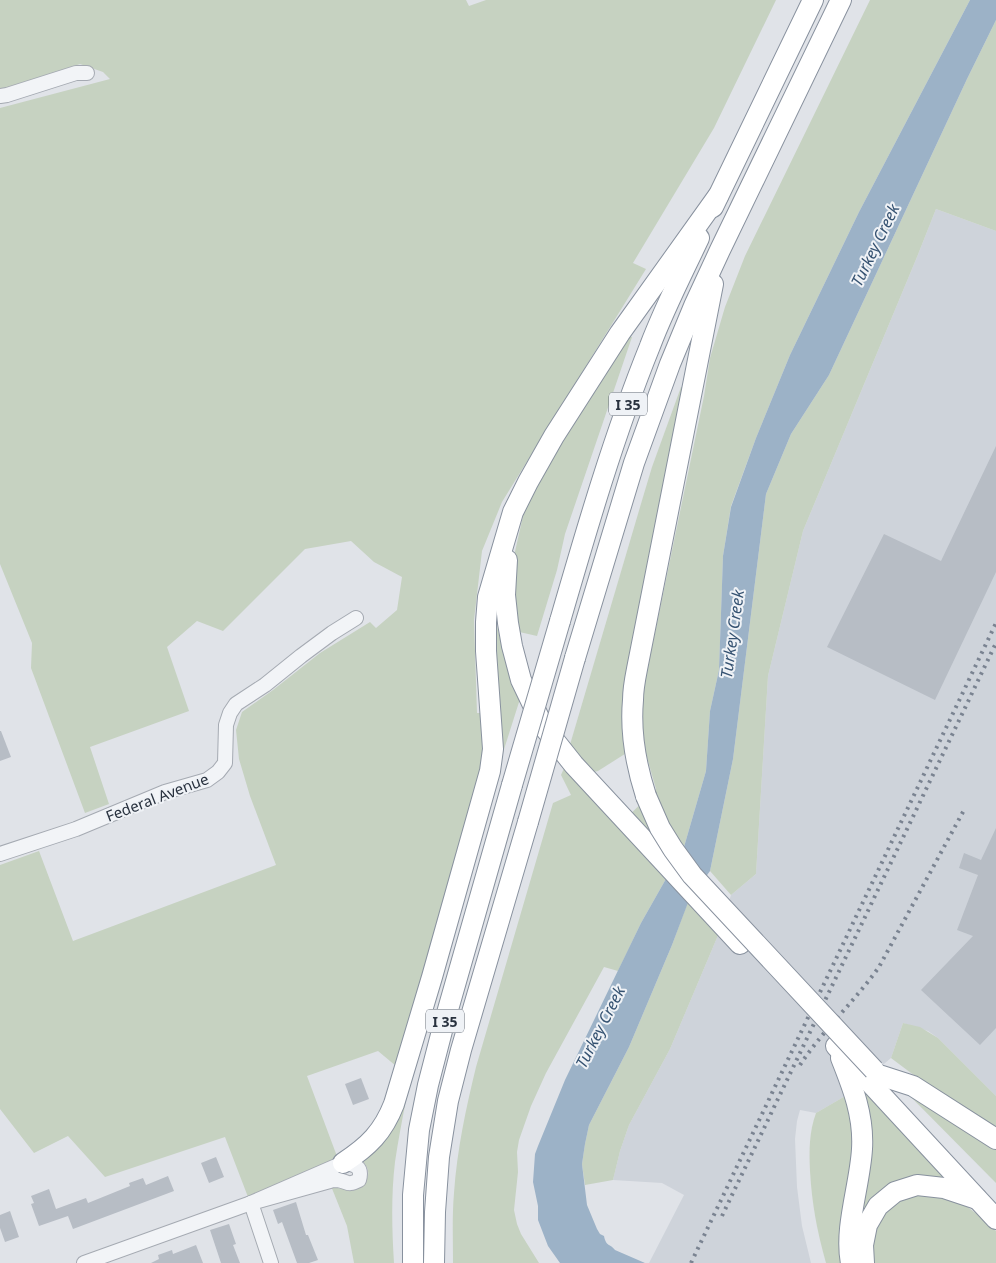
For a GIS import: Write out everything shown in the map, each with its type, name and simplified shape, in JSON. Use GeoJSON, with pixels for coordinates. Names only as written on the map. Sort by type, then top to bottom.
{"type":"FeatureCollection","features":[{"type":"Feature","properties":{"kind":"highway","name":"I 35"},"geometry":{"type":"LineString","coordinates":[[413,1263],[413,1195],[420,1130],[428,1085],[512,785],[598,493],[650,344],[718,196],[813,0]]}},
{"type":"Feature","properties":{"kind":"highway","name":"I 35"},"geometry":{"type":"LineString","coordinates":[[434,1263],[434,1212],[438,1166],[448,1101],[461,1050],[575,658],[634,463],[670,364],[694,306],[841,0]]}},
{"type":"Feature","properties":{"kind":"highway"},"geometry":{"type":"LineString","coordinates":[[343,1163],[371,1142],[389,1118],[432,977],[488,778],[493,749],[486,651],[488,597],[513,512],[554,436],[620,333],[718,196]]}},
{"type":"Feature","properties":{"kind":"highway"},"geometry":{"type":"LineString","coordinates":[[720,250],[637,669],[633,700],[633,741],[646,796],[660,828],[692,875],[869,1079],[913,1086],[996,1139]]}},
{"type":"Feature","properties":{"kind":"highway"},"geometry":{"type":"LineString","coordinates":[[508,525],[505,596],[508,623],[521,680],[543,726],[574,765],[622,818],[836,1046],[988,1199],[996,1219]]}},
{"type":"Feature","properties":{"kind":"highway"},"geometry":{"type":"LineString","coordinates":[[851,1263],[850,1240],[862,1151],[862,1121],[869,1079]]}},
{"type":"Feature","properties":{"kind":"highway"},"geometry":{"type":"LineString","coordinates":[[864,1263],[863,1245],[867,1225],[878,1206],[895,1192],[917,1184],[944,1188],[988,1199]]}},
{"type":"Feature","properties":{"kind":"street"},"geometry":{"type":"LineString","coordinates":[[0,96],[76,73],[87,73]]}},
{"type":"Feature","properties":{"kind":"street","name":"Federal Avenue"},"geometry":{"type":"LineString","coordinates":[[0,854],[76,829],[166,792],[207,780],[218,772],[225,763],[226,725],[230,713],[236,704],[265,686],[301,656],[356,618]]}},
{"type":"Feature","properties":{"kind":"street"},"geometry":{"type":"LineString","coordinates":[[85,1263],[251,1203],[343,1163],[357,1166],[360,1176],[359,1180],[352,1183],[338,1180],[330,1181],[251,1203]]}},
{"type":"Feature","properties":{"kind":"street"},"geometry":{"type":"LineString","coordinates":[[251,1203],[271,1263]]}},
{"type":"Feature","properties":{"kind":"shaded area"},"geometry":{"type":"Polygon","coordinates":[[[936,209],[996,231],[996,1096],[938,1038],[928,1031],[903,1023],[891,1058],[847,1095],[816,1113],[800,1110],[795,1139],[797,1187],[802,1226],[811,1263],[649,1263],[684,1195],[662,1183],[613,1180],[620,1151],[629,1125],[670,1049],[719,933],[731,895],[756,874],[768,676],[803,531],[936,209]]]}},
{"type":"Feature","properties":{"kind":"green space"},"geometry":{"type":"Polygon","coordinates":[[[0,0],[466,0],[469,6],[486,0],[776,0],[714,128],[633,263],[646,269],[502,502],[482,551],[474,620],[477,713],[482,713],[484,753],[476,788],[396,1066],[378,1051],[307,1076],[338,1159],[248,1197],[225,1137],[105,1177],[68,1136],[34,1153],[0,1109],[0,865],[39,851],[73,941],[276,865],[250,796],[239,759],[236,730],[242,712],[320,653],[370,622],[376,628],[397,610],[402,577],[374,562],[351,541],[305,549],[223,631],[197,621],[167,647],[189,711],[90,747],[109,804],[85,813],[31,668],[32,643],[0,564],[0,108],[110,79],[103,72],[80,64],[0,91],[0,0]]]}},
{"type":"Feature","properties":{"kind":"green space"},"geometry":{"type":"Polygon","coordinates":[[[870,0],[970,0],[859,212],[790,355],[731,506],[723,556],[719,670],[710,711],[706,771],[684,847],[641,923],[618,971],[604,967],[546,1073],[531,1106],[519,1140],[514,1210],[521,1234],[539,1263],[453,1263],[455,1177],[469,1098],[476,1067],[553,803],[571,795],[561,775],[565,766],[618,826],[656,789],[646,754],[641,720],[644,686],[704,396],[710,358],[725,307],[745,256],[870,0]]]}},
{"type":"Feature","properties":{"kind":"green space"},"geometry":{"type":"Polygon","coordinates":[[[996,20],[996,231],[936,209],[803,531],[768,676],[756,874],[731,895],[710,871],[733,759],[766,494],[791,434],[829,375],[996,20]]]}},
{"type":"Feature","properties":{"kind":"green space"},"geometry":{"type":"Polygon","coordinates":[[[625,335],[632,337],[565,534],[557,570],[537,636],[515,631],[514,556],[526,503],[625,335]]]}},
{"type":"Feature","properties":{"kind":"green space"},"geometry":{"type":"Polygon","coordinates":[[[681,387],[687,388],[628,752],[594,772],[569,748],[652,467],[681,387]]]}},
{"type":"Feature","properties":{"kind":"green space"},"geometry":{"type":"Polygon","coordinates":[[[495,604],[497,626],[502,647],[520,699],[499,765],[496,718],[495,604]]]}},
{"type":"Feature","properties":{"kind":"green space"},"geometry":{"type":"Polygon","coordinates":[[[689,899],[719,933],[670,1049],[629,1125],[613,1180],[585,1185],[582,1164],[589,1125],[629,1047],[672,945],[689,899]]]}},
{"type":"Feature","properties":{"kind":"green space"},"geometry":{"type":"Polygon","coordinates":[[[903,1023],[920,1027],[938,1038],[996,1096],[996,1127],[911,1073],[891,1058],[903,1023]]]}},
{"type":"Feature","properties":{"kind":"green space"},"geometry":{"type":"Polygon","coordinates":[[[866,1091],[946,1175],[941,1180],[866,1208],[860,1207],[862,1095],[866,1091]]]}},
{"type":"Feature","properties":{"kind":"green space"},"geometry":{"type":"Polygon","coordinates":[[[907,1093],[996,1143],[996,1183],[907,1093]]]}},
{"type":"Feature","properties":{"kind":"green space"},"geometry":{"type":"Polygon","coordinates":[[[847,1095],[856,1130],[843,1263],[826,1263],[812,1195],[811,1134],[816,1113],[847,1095]]]}},
{"type":"Feature","properties":{"kind":"green space"},"geometry":{"type":"Polygon","coordinates":[[[402,1100],[406,1100],[396,1154],[393,1187],[394,1263],[354,1263],[347,1226],[331,1186],[352,1190],[358,1188],[365,1181],[368,1174],[367,1167],[359,1158],[402,1100]]]}},
{"type":"Feature","properties":{"kind":"green space"},"geometry":{"type":"Polygon","coordinates":[[[927,1193],[965,1205],[996,1231],[996,1263],[872,1263],[871,1241],[887,1211],[903,1199],[927,1193]]]}},
{"type":"Feature","properties":{"kind":"water","name":"Turkey Creek"},"geometry":{"type":"Polygon","coordinates":[[[970,0],[996,0],[996,20],[829,375],[791,434],[766,494],[733,759],[710,871],[689,900],[629,1047],[589,1125],[582,1164],[587,1205],[597,1229],[604,1236],[607,1244],[615,1250],[645,1263],[560,1263],[548,1246],[538,1220],[538,1206],[533,1182],[535,1154],[565,1080],[641,923],[684,847],[706,771],[710,711],[719,670],[723,556],[731,507],[756,438],[790,355],[859,212],[970,0]]]}},
{"type":"Feature","properties":{"kind":"building"},"geometry":{"type":"Polygon","coordinates":[[[996,446],[996,572],[935,700],[827,647],[884,534],[941,561],[996,446]]]}},
{"type":"Feature","properties":{"kind":"building"},"geometry":{"type":"Polygon","coordinates":[[[0,731],[11,757],[0,761],[0,731]]]}},
{"type":"Feature","properties":{"kind":"building"},"geometry":{"type":"Polygon","coordinates":[[[996,828],[996,1028],[980,1045],[921,990],[973,936],[957,930],[978,875],[959,868],[964,853],[981,860],[996,828]]]}},
{"type":"Feature","properties":{"kind":"building"},"geometry":{"type":"Polygon","coordinates":[[[361,1078],[369,1099],[353,1105],[345,1084],[361,1078]]]}},
{"type":"Feature","properties":{"kind":"building"},"geometry":{"type":"Polygon","coordinates":[[[216,1157],[224,1177],[209,1183],[201,1163],[216,1157]]]}},
{"type":"Feature","properties":{"kind":"building"},"geometry":{"type":"Polygon","coordinates":[[[168,1176],[174,1191],[73,1229],[68,1216],[39,1226],[31,1204],[34,1203],[31,1196],[49,1189],[56,1209],[86,1198],[88,1203],[130,1186],[129,1183],[143,1178],[146,1185],[168,1176]]]}},
{"type":"Feature","properties":{"kind":"building"},"geometry":{"type":"Polygon","coordinates":[[[296,1202],[306,1235],[308,1235],[318,1260],[309,1263],[297,1263],[282,1222],[278,1224],[273,1210],[296,1202]]]}},
{"type":"Feature","properties":{"kind":"building"},"geometry":{"type":"Polygon","coordinates":[[[10,1211],[19,1237],[5,1242],[0,1228],[0,1215],[10,1211]]]}},
{"type":"Feature","properties":{"kind":"building"},"geometry":{"type":"Polygon","coordinates":[[[229,1224],[236,1244],[233,1245],[240,1263],[221,1263],[210,1230],[229,1224]]]}},
{"type":"Feature","properties":{"kind":"building"},"geometry":{"type":"Polygon","coordinates":[[[196,1245],[203,1263],[151,1263],[159,1259],[158,1255],[172,1250],[173,1254],[196,1245]]]}},
{"type":"Feature","properties":{"kind":"railway"},"geometry":{"type":"LineString","coordinates":[[691,1263],[996,623]]}},
{"type":"Feature","properties":{"kind":"railway"},"geometry":{"type":"LineString","coordinates":[[722,1216],[996,643]]}},
{"type":"Feature","properties":{"kind":"railway"},"geometry":{"type":"LineString","coordinates":[[800,1065],[879,967],[964,810]]}}]}
